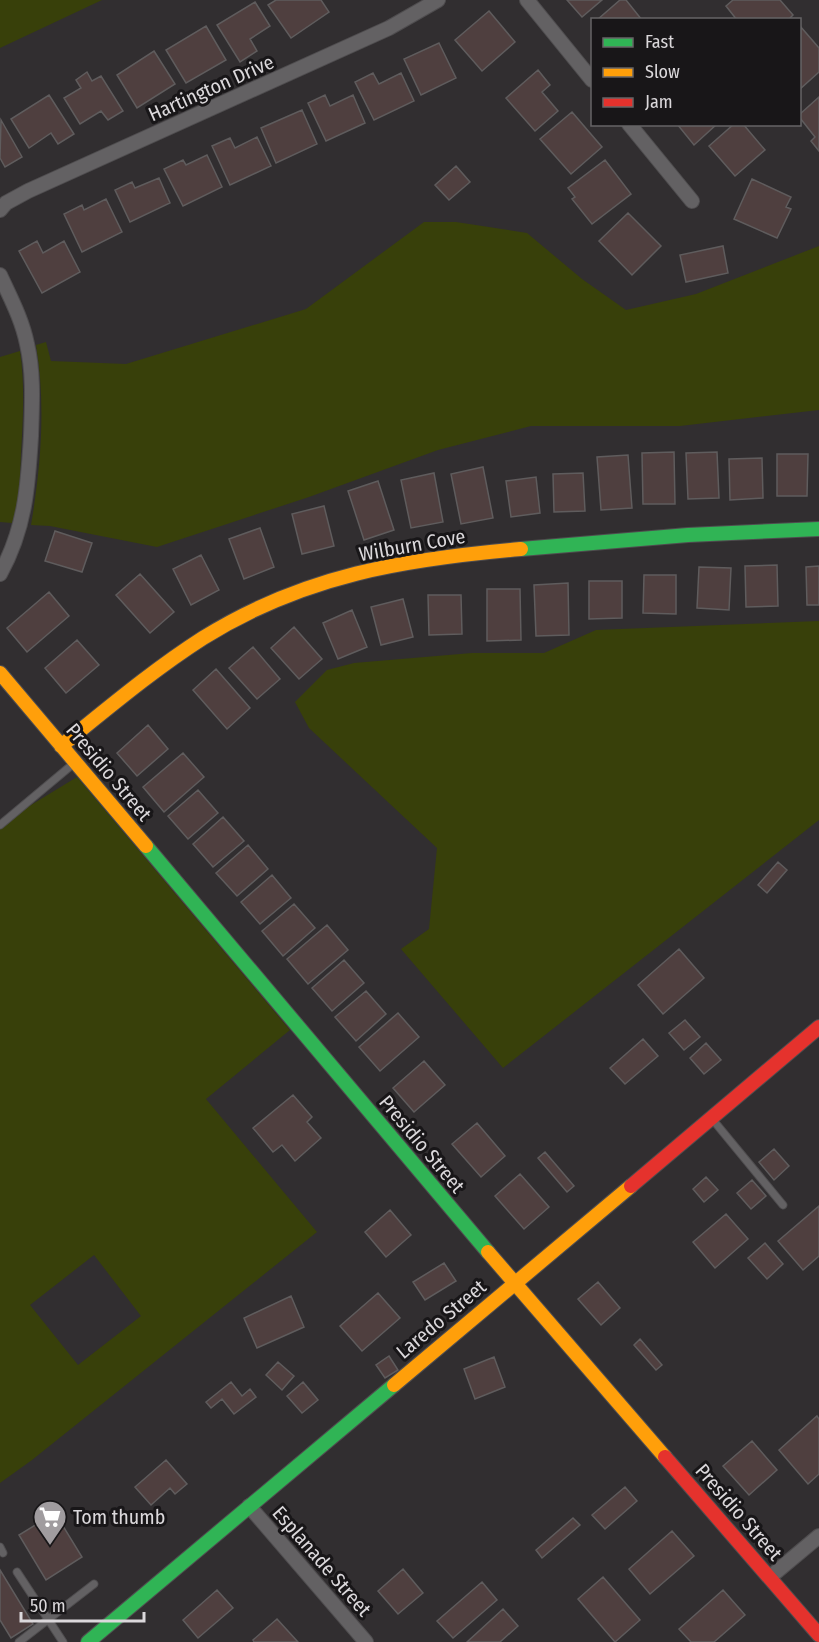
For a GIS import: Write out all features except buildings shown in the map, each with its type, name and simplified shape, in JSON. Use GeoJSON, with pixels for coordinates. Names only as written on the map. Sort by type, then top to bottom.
{"type":"FeatureCollection","features":[{"type":"Feature","properties":{"kind":"street","name":"Hartington Drive"},"geometry":{"type":"LineString","coordinates":[[0,210],[6,203],[28,191],[389,28],[438,0]]}},
{"type":"Feature","properties":{"kind":"street"},"geometry":{"type":"LineString","coordinates":[[527,0],[591,79]]}},
{"type":"Feature","properties":{"kind":"street"},"geometry":{"type":"LineString","coordinates":[[631,126],[692,201]]}},
{"type":"Feature","properties":{"kind":"street"},"geometry":{"type":"LineString","coordinates":[[0,275],[18,314],[27,343],[32,375],[32,407],[28,490],[22,522],[0,574]]}},
{"type":"Feature","properties":{"kind":"street","name":"Wilburn Cove"},"geometry":{"type":"LineString","coordinates":[[61,746],[164,664],[208,635],[257,609],[292,594],[338,579],[404,562],[484,553],[675,535],[819,529]]}},
{"type":"Feature","properties":{"kind":"street","name":"Presidio Street"},"geometry":{"type":"LineString","coordinates":[[0,673],[514,1283],[819,1635]]}},
{"type":"Feature","properties":{"kind":"street","name":"Laredo Street"},"geometry":{"type":"LineString","coordinates":[[88,1642],[819,1027]]}},
{"type":"Feature","properties":{"kind":"street","name":"Esplanade Street"},"geometry":{"type":"LineString","coordinates":[[249,1506],[366,1642]]}},
{"type":"Feature","properties":{"kind":"street"},"geometry":{"type":"LineString","coordinates":[[770,1577],[819,1536]]}},
{"type":"Feature","properties":{"kind":"lane"},"geometry":{"type":"LineString","coordinates":[[0,825],[75,763]]}},
{"type":"Feature","properties":{"kind":"lane"},"geometry":{"type":"LineString","coordinates":[[712,1118],[783,1204]]}},
{"type":"Feature","properties":{"kind":"lane"},"geometry":{"type":"LineString","coordinates":[[17,1572],[63,1642]]}},
{"type":"Feature","properties":{"kind":"lane"},"geometry":{"type":"LineString","coordinates":[[20,1642],[94,1584]]}},
{"type":"Feature","properties":{"kind":"green space"},"geometry":{"type":"Polygon","coordinates":[[[0,0],[102,0],[0,48],[0,0]]]}},
{"type":"Feature","properties":{"kind":"green space"},"geometry":{"type":"Polygon","coordinates":[[[424,222],[456,222],[527,233],[582,279],[626,310],[696,294],[819,246],[819,410],[680,426],[531,426],[438,450],[309,497],[157,547],[50,526],[31,525],[41,435],[41,390],[36,345],[46,342],[51,361],[126,364],[306,309],[424,222]]]}},
{"type":"Feature","properties":{"kind":"green space"},"geometry":{"type":"Polygon","coordinates":[[[20,351],[23,389],[22,428],[19,488],[12,523],[0,522],[0,357],[20,351]]]}},
{"type":"Feature","properties":{"kind":"green space"},"geometry":{"type":"Polygon","coordinates":[[[819,621],[819,820],[503,1068],[401,949],[429,929],[437,848],[309,728],[295,702],[327,670],[354,663],[472,653],[544,653],[596,630],[819,621]]]}},
{"type":"Feature","properties":{"kind":"green space"},"geometry":{"type":"Polygon","coordinates":[[[77,777],[290,1030],[206,1099],[317,1232],[32,1460],[0,1483],[0,824],[77,777]],[[94,1255],[30,1305],[78,1365],[141,1316],[94,1255]]]}},
{"type":"Feature","properties":{"kind":"traffic: fast"},"geometry":{"type":"LineString","coordinates":[[521,549],[688,535],[819,529]]}},
{"type":"Feature","properties":{"kind":"traffic: fast"},"geometry":{"type":"LineString","coordinates":[[146,846],[488,1252]]}},
{"type":"Feature","properties":{"kind":"traffic: fast"},"geometry":{"type":"LineString","coordinates":[[88,1642],[394,1385]]}},
{"type":"Feature","properties":{"kind":"traffic: slow"},"geometry":{"type":"LineString","coordinates":[[61,746],[184,650],[241,616],[279,599],[317,585],[396,565],[521,549]]}},
{"type":"Feature","properties":{"kind":"traffic: slow"},"geometry":{"type":"LineString","coordinates":[[0,673],[146,846]]}},
{"type":"Feature","properties":{"kind":"traffic: slow"},"geometry":{"type":"LineString","coordinates":[[394,1385],[631,1186]]}},
{"type":"Feature","properties":{"kind":"traffic: slow"},"geometry":{"type":"LineString","coordinates":[[488,1252],[665,1457]]}},
{"type":"Feature","properties":{"kind":"traffic: jam"},"geometry":{"type":"LineString","coordinates":[[631,1186],[819,1027]]}},
{"type":"Feature","properties":{"kind":"traffic: jam"},"geometry":{"type":"LineString","coordinates":[[665,1457],[819,1635]]}},
{"type":"Feature","properties":{"kind":"place","name":"Tom thumb"},"geometry":{"type":"Point","coordinates":[50,1546]}}]}
